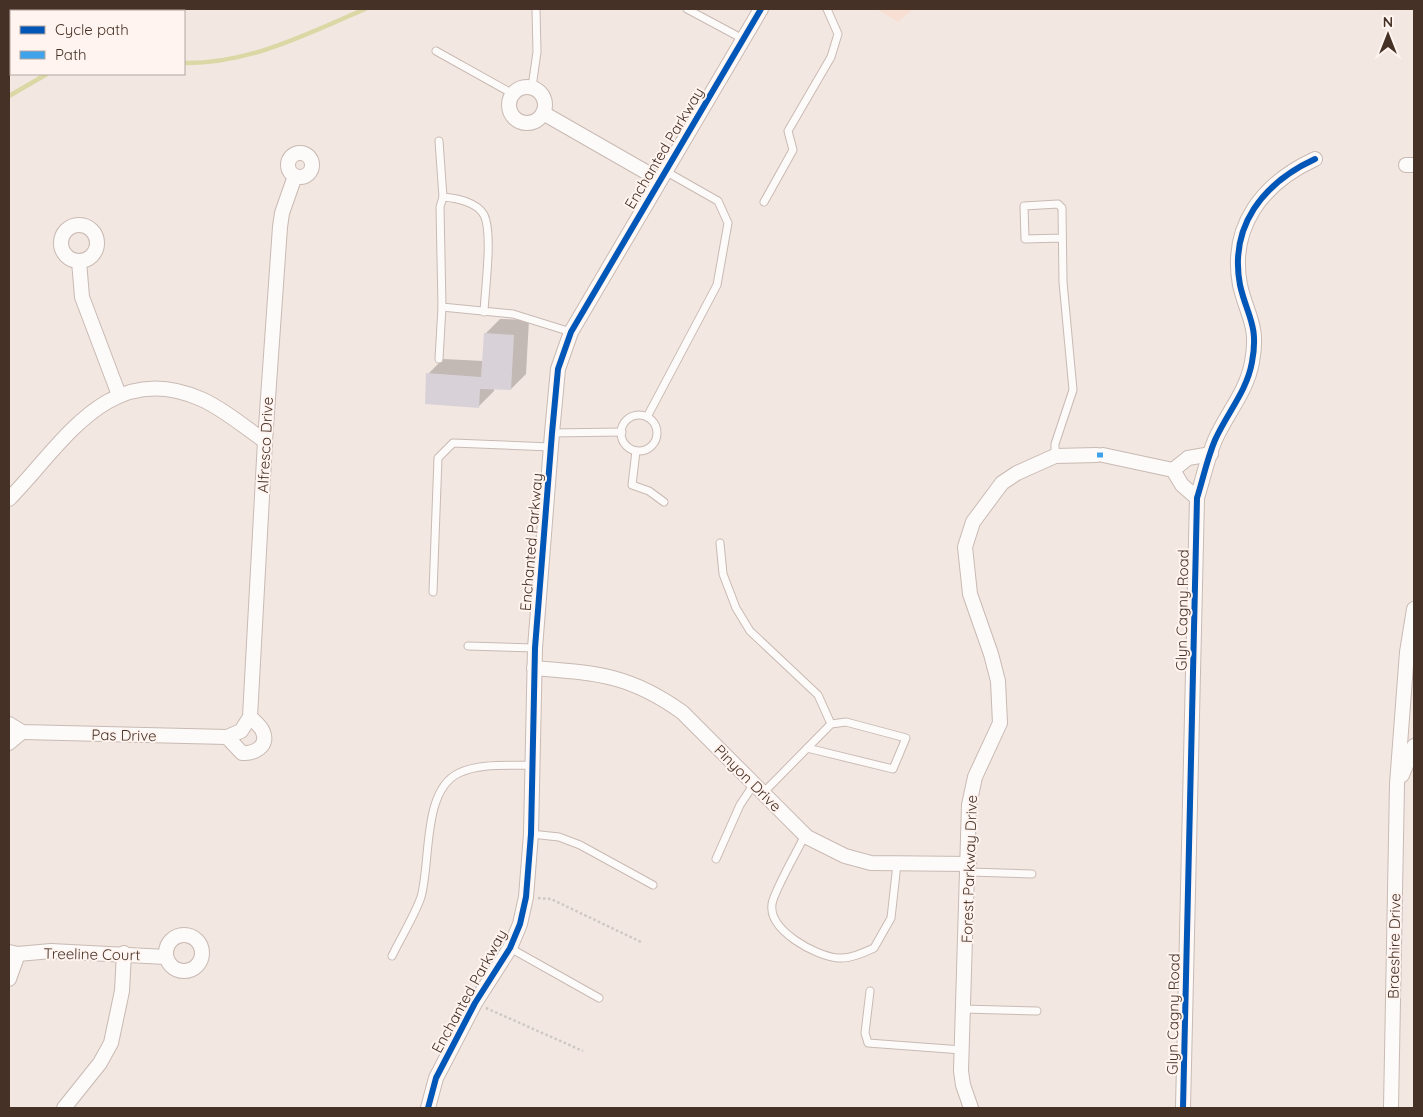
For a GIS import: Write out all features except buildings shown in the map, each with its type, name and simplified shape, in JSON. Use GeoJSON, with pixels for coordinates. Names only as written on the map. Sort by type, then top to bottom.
{"type":"FeatureCollection","features":[{"type":"Feature","properties":{"kind":"street","name":"Enchanted Parkway"},"geometry":{"type":"LineString","coordinates":[[428,1108],[436,1078],[475,1003],[510,948],[520,924],[526,897],[531,834],[535,648],[558,369],[571,332],[761,9]]}},
{"type":"Feature","properties":{"kind":"street"},"geometry":{"type":"LineString","coordinates":[[532,87],[543,95],[546,108],[544,114],[540,118],[528,123],[516,120],[508,105],[513,94],[520,88],[532,87]]}},
{"type":"Feature","properties":{"kind":"street"},"geometry":{"type":"LineString","coordinates":[[544,114],[662,175]]}},
{"type":"Feature","properties":{"kind":"street","name":"Glyn Cagny Road"},"geometry":{"type":"LineString","coordinates":[[1183,1108],[1197,498],[1215,441],[1248,381],[1252,361],[1255,337],[1251,315],[1241,286],[1237,258],[1241,236],[1250,215],[1276,183],[1300,166],[1315,159]]}},
{"type":"Feature","properties":{"kind":"street","name":"Alfresco Drive"},"geometry":{"type":"LineString","coordinates":[[241,731],[250,717],[265,441],[280,228],[282,212],[295,176]]}},
{"type":"Feature","properties":{"kind":"street"},"geometry":{"type":"LineString","coordinates":[[79,261],[82,297],[119,395]]}},
{"type":"Feature","properties":{"kind":"street"},"geometry":{"type":"LineString","coordinates":[[9,499],[63,437],[103,403],[119,395],[144,389],[173,390],[200,399],[218,408],[265,441]]}},
{"type":"Feature","properties":{"kind":"street"},"geometry":{"type":"LineString","coordinates":[[1197,498],[1182,485],[1173,470],[1188,458],[1211,454]]}},
{"type":"Feature","properties":{"kind":"street","name":"Forest Parkway Drive"},"geometry":{"type":"LineString","coordinates":[[971,1108],[963,1085],[962,1050],[970,805],[974,777],[1000,723],[998,681],[991,654],[970,594],[965,547],[973,522],[1002,483],[1017,473],[1055,456],[1100,455],[1173,470]]}},
{"type":"Feature","properties":{"kind":"street","name":"Braeshire Drive"},"geometry":{"type":"LineString","coordinates":[[1391,1108],[1398,784],[1407,652],[1414,609]]}},
{"type":"Feature","properties":{"kind":"street","name":"Pinyon Drive"},"geometry":{"type":"LineString","coordinates":[[534,668],[603,674],[628,682],[664,699],[682,712],[805,835],[845,856],[871,863],[969,868]]}},
{"type":"Feature","properties":{"kind":"street"},"geometry":{"type":"LineString","coordinates":[[227,737],[242,753],[256,751],[265,736],[262,729],[250,717]]}},
{"type":"Feature","properties":{"kind":"street"},"geometry":{"type":"LineString","coordinates":[[9,724],[22,732],[9,743]]}},
{"type":"Feature","properties":{"kind":"street","name":"Pas Drive"},"geometry":{"type":"LineString","coordinates":[[22,732],[227,737],[241,731]]}},
{"type":"Feature","properties":{"kind":"street","name":"Braeshire Drive"},"geometry":{"type":"LineString","coordinates":[[1398,784],[1414,746]]}},
{"type":"Feature","properties":{"kind":"street","name":"Treeline Court"},"geometry":{"type":"LineString","coordinates":[[9,980],[13,953],[50,951],[124,953],[166,957]]}},
{"type":"Feature","properties":{"kind":"street"},"geometry":{"type":"LineString","coordinates":[[64,1108],[100,1063],[111,1043],[122,991],[124,953]]}},
{"type":"Feature","properties":{"kind":"lane"},"geometry":{"type":"LineString","coordinates":[[532,87],[537,52],[536,9]]}},
{"type":"Feature","properties":{"kind":"lane"},"geometry":{"type":"LineString","coordinates":[[686,9],[742,39]]}},
{"type":"Feature","properties":{"kind":"lane"},"geometry":{"type":"LineString","coordinates":[[764,202],[793,150],[788,131],[830,57],[838,34],[827,9]]}},
{"type":"Feature","properties":{"kind":"lane"},"geometry":{"type":"LineString","coordinates":[[436,51],[513,94]]}},
{"type":"Feature","properties":{"kind":"lane"},"geometry":{"type":"LineString","coordinates":[[438,359],[442,308],[440,207],[443,197],[439,140]]}},
{"type":"Feature","properties":{"kind":"lane"},"geometry":{"type":"LineString","coordinates":[[647,417],[717,286],[728,223],[718,201],[662,175]]}},
{"type":"Feature","properties":{"kind":"lane"},"geometry":{"type":"LineString","coordinates":[[443,197],[460,198],[483,213],[488,227],[484,312]]}},
{"type":"Feature","properties":{"kind":"lane"},"geometry":{"type":"LineString","coordinates":[[1055,456],[1055,444],[1073,390],[1063,282],[1062,238],[1061,205],[1024,206],[1026,239],[1062,238]]}},
{"type":"Feature","properties":{"kind":"lane"},"geometry":{"type":"LineString","coordinates":[[442,308],[513,314],[571,332]]}},
{"type":"Feature","properties":{"kind":"lane"},"geometry":{"type":"LineString","coordinates":[[632,417],[647,417],[656,426],[657,437],[651,446],[636,451],[626,445],[622,432],[624,424],[632,417]]}},
{"type":"Feature","properties":{"kind":"lane"},"geometry":{"type":"LineString","coordinates":[[433,592],[438,458],[453,444],[552,440],[622,432]]}},
{"type":"Feature","properties":{"kind":"lane"},"geometry":{"type":"LineString","coordinates":[[636,451],[632,485],[649,491],[664,502]]}},
{"type":"Feature","properties":{"kind":"lane"},"geometry":{"type":"LineString","coordinates":[[720,543],[723,574],[736,608],[750,632],[818,696],[831,724]]}},
{"type":"Feature","properties":{"kind":"lane"},"geometry":{"type":"LineString","coordinates":[[468,646],[535,648]]}},
{"type":"Feature","properties":{"kind":"lane"},"geometry":{"type":"LineString","coordinates":[[716,859],[740,805],[807,748],[831,724],[846,722],[906,738],[893,769],[807,748]]}},
{"type":"Feature","properties":{"kind":"lane"},"geometry":{"type":"LineString","coordinates":[[392,956],[420,897],[435,802],[442,785],[458,773],[479,768],[531,765]]}},
{"type":"Feature","properties":{"kind":"lane"},"geometry":{"type":"LineString","coordinates":[[531,834],[560,837],[580,844],[653,885]]}},
{"type":"Feature","properties":{"kind":"lane"},"geometry":{"type":"LineString","coordinates":[[805,835],[772,904],[773,917],[791,939],[828,957],[840,958],[874,948],[882,938],[891,918],[898,864]]}},
{"type":"Feature","properties":{"kind":"lane"},"geometry":{"type":"LineString","coordinates":[[969,868],[1032,874]]}},
{"type":"Feature","properties":{"kind":"lane"},"geometry":{"type":"LineString","coordinates":[[510,948],[599,998]]}},
{"type":"Feature","properties":{"kind":"lane"},"geometry":{"type":"LineString","coordinates":[[870,991],[866,1033],[868,1043],[962,1050]]}},
{"type":"Feature","properties":{"kind":"lane"},"geometry":{"type":"LineString","coordinates":[[963,1009],[1037,1011]]}},
{"type":"Feature","properties":{"kind":"path"},"geometry":{"type":"LineString","coordinates":[[526,897],[551,899],[641,942]]}},
{"type":"Feature","properties":{"kind":"path"},"geometry":{"type":"LineString","coordinates":[[475,1003],[582,1051]]}},
{"type":"Feature","properties":{"kind":"shaded area"},"geometry":{"type":"Polygon","coordinates":[[[877,9],[913,9],[898,22],[877,9]]]}},
{"type":"Feature","properties":{"kind":"waterway"},"geometry":{"type":"LineString","coordinates":[[185,63],[208,62],[255,53],[277,46],[365,9]]}},
{"type":"Feature","properties":{"kind":"waterway"},"geometry":{"type":"LineString","coordinates":[[9,96],[45,75]]}},
{"type":"Feature","properties":{"kind":"marked path"},"geometry":{"type":"LineString","coordinates":[[1097,455],[1103,455]]}},
{"type":"Feature","properties":{"kind":"cycle path"},"geometry":{"type":"LineString","coordinates":[[428,1108],[436,1078],[475,1003],[510,948],[520,924],[526,897],[531,834],[535,648],[558,369],[571,332],[761,9]]}},
{"type":"Feature","properties":{"kind":"cycle path"},"geometry":{"type":"LineString","coordinates":[[1183,1108],[1197,498],[1215,440],[1246,383],[1252,362],[1254,349],[1253,330],[1240,285],[1238,264],[1240,244],[1245,226],[1254,209],[1266,194],[1296,169],[1315,159]]}}]}
